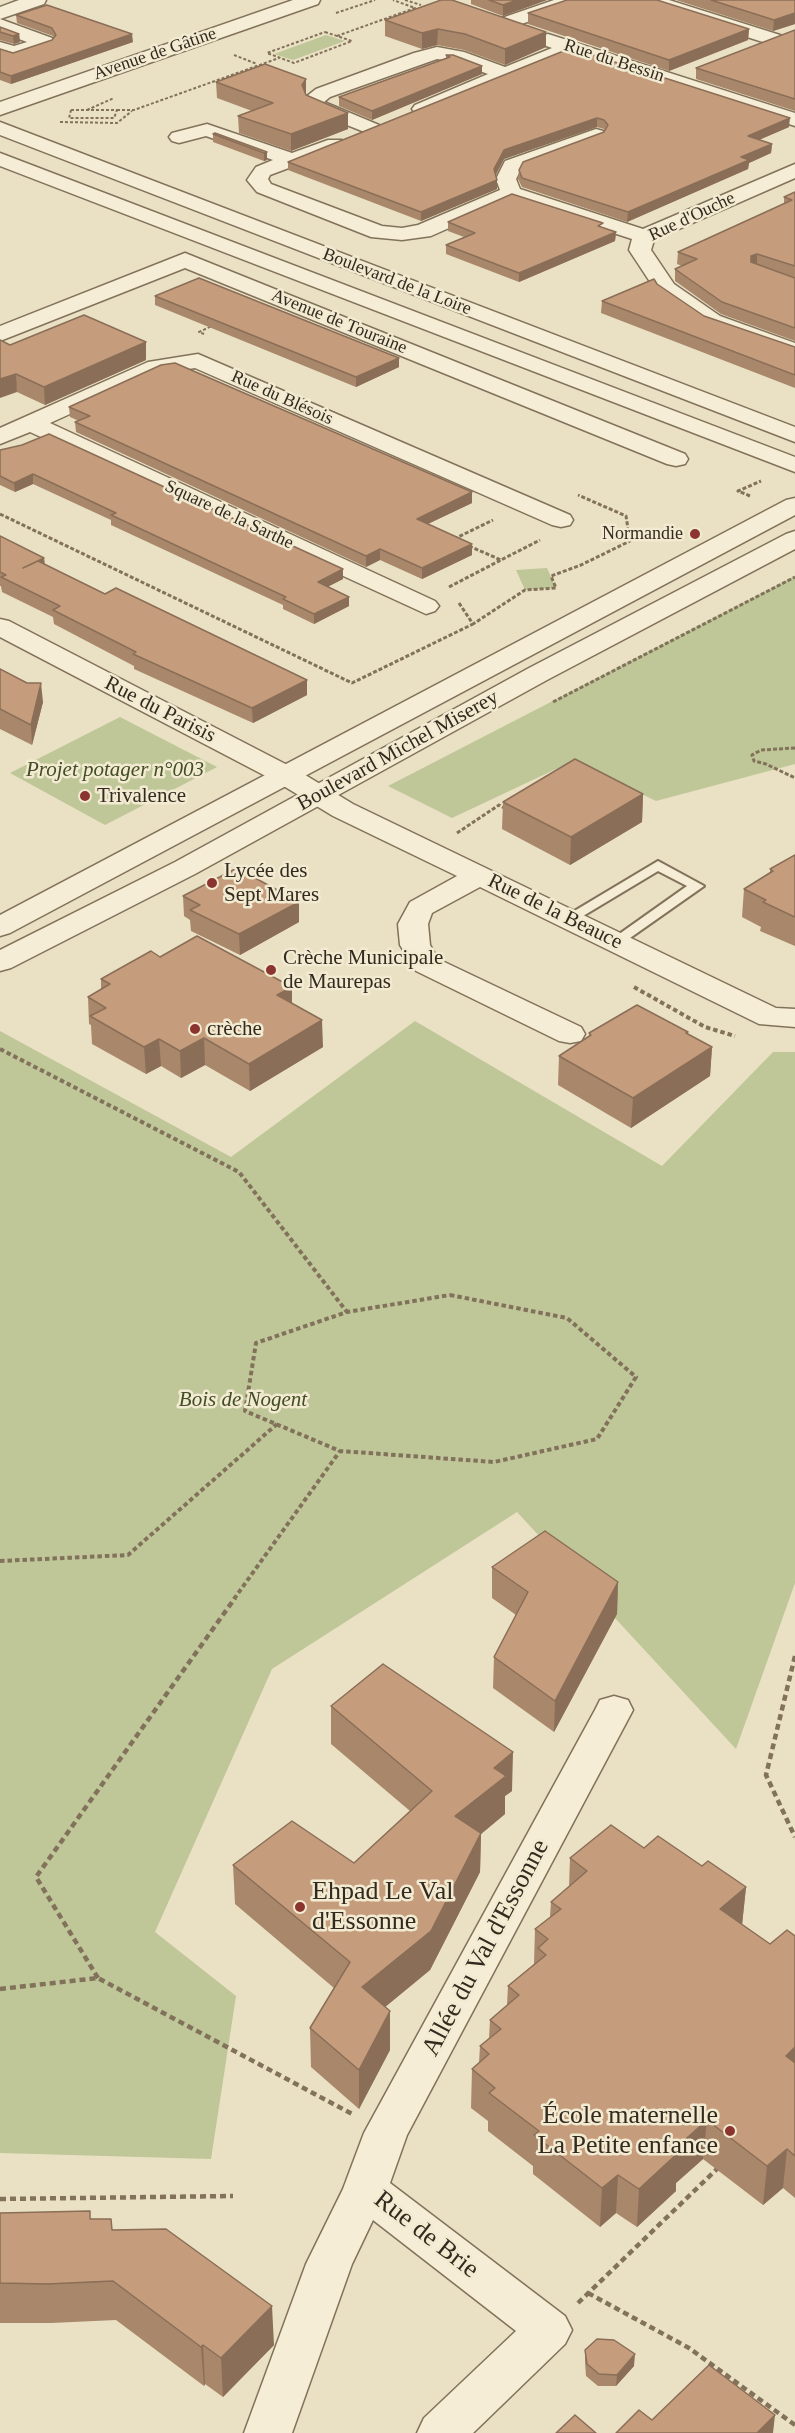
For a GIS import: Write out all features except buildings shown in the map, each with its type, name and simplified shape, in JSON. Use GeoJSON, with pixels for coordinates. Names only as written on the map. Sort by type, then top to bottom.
{"type":"FeatureCollection","features":[{"type":"Feature","properties":{"kind":"street"},"geometry":{"type":"LineString","coordinates":[[0,13],[38,0]]}},
{"type":"Feature","properties":{"kind":"street","name":"Avenue de Gâtine"},"geometry":{"type":"LineString","coordinates":[[0,109],[311,0]]}},
{"type":"Feature","properties":{"kind":"street"},"geometry":{"type":"LineString","coordinates":[[503,24],[572,0]]}},
{"type":"Feature","properties":{"kind":"street"},"geometry":{"type":"LineString","coordinates":[[650,0],[773,39]]}},
{"type":"Feature","properties":{"kind":"street","name":"Rue du Bessin"},"geometry":{"type":"LineString","coordinates":[[484,18],[795,120]]}},
{"type":"Feature","properties":{"kind":"street"},"geometry":{"type":"LineString","coordinates":[[0,25],[45,42],[14,53],[0,48]]}},
{"type":"Feature","properties":{"kind":"street"},"geometry":{"type":"LineString","coordinates":[[744,51],[795,31]]}},
{"type":"Feature","properties":{"kind":"street"},"geometry":{"type":"LineString","coordinates":[[570,48],[398,119],[263,171],[257,180],[264,188],[379,232],[402,234],[423,231],[511,193],[644,236]]}},
{"type":"Feature","properties":{"kind":"street"},"geometry":{"type":"LineString","coordinates":[[372,129],[314,105],[314,100],[323,93],[437,53],[457,56],[505,74]]}},
{"type":"Feature","properties":{"kind":"street"},"geometry":{"type":"LineString","coordinates":[[671,79],[694,70]]}},
{"type":"Feature","properties":{"kind":"street","name":"Boulevard de la Loire"},"geometry":{"type":"LineString","coordinates":[[0,125],[795,435]]}},
{"type":"Feature","properties":{"kind":"street"},"geometry":{"type":"LineString","coordinates":[[179,137],[207,130],[292,160]]}},
{"type":"Feature","properties":{"kind":"street"},"geometry":{"type":"LineString","coordinates":[[511,193],[506,179],[512,165],[596,135]]}},
{"type":"Feature","properties":{"kind":"street","name":"Boulevard de la Loire"},"geometry":{"type":"LineString","coordinates":[[0,159],[795,465]]}},
{"type":"Feature","properties":{"kind":"street","name":"Rue d'Ouche"},"geometry":{"type":"LineString","coordinates":[[790,177],[644,236],[640,250],[666,289],[712,321],[795,351]]}},
{"type":"Feature","properties":{"kind":"street","name":"Avenue de Touraine"},"geometry":{"type":"LineString","coordinates":[[0,334],[185,260],[676,459]]}},
{"type":"Feature","properties":{"kind":"street","name":"Rue du Blésois"},"geometry":{"type":"LineString","coordinates":[[0,436],[156,368],[198,361],[561,520]]}},
{"type":"Feature","properties":{"kind":"street","name":"Square de la Sarthe"},"geometry":{"type":"LineString","coordinates":[[32,423],[426,606]]}},
{"type":"Feature","properties":{"kind":"street","name":"Boulevard Michel Miserey"},"geometry":{"type":"LineString","coordinates":[[0,927],[795,505]]}},
{"type":"Feature","properties":{"kind":"street","name":"Boulevard Michel Miserey"},"geometry":{"type":"LineString","coordinates":[[0,962],[185,868],[538,674],[795,539]]}},
{"type":"Feature","properties":{"kind":"street","name":"Rue du Parisis"},"geometry":{"type":"LineString","coordinates":[[0,627],[287,776],[318,795]]}},
{"type":"Feature","properties":{"kind":"street","name":"Rue de la Beauce"},"geometry":{"type":"LineString","coordinates":[[318,795],[770,1017],[795,1018]]}},
{"type":"Feature","properties":{"kind":"street"},"geometry":{"type":"LineString","coordinates":[[479,876],[420,909],[413,924],[415,945],[427,965],[570,1034]]}},
{"type":"Feature","properties":{"kind":"street","name":"Allée du Val d'Essonne"},"geometry":{"type":"LineString","coordinates":[[365,2188],[386,2133],[614,1710]]}},
{"type":"Feature","properties":{"kind":"street","name":"Rue de Brie"},"geometry":{"type":"LineString","coordinates":[[268,2433],[329,2264],[365,2188],[549,2330]]}},
{"type":"Feature","properties":{"kind":"street"},"geometry":{"type":"LineString","coordinates":[[441,2433],[549,2330]]}},
{"type":"Feature","properties":{"kind":"lane"},"geometry":{"type":"LineString","coordinates":[[568,919],[658,865],[697,886],[615,942]]}},
{"type":"Feature","properties":{"kind":"path"},"geometry":{"type":"LineString","coordinates":[[393,0],[415,8]]}},
{"type":"Feature","properties":{"kind":"path"},"geometry":{"type":"LineString","coordinates":[[337,36],[421,5],[405,0]]}},
{"type":"Feature","properties":{"kind":"path"},"geometry":{"type":"LineString","coordinates":[[325,32],[337,36],[352,41],[294,63],[267,53],[325,32]]}},
{"type":"Feature","properties":{"kind":"path"},"geometry":{"type":"LineString","coordinates":[[229,53],[266,69]]}},
{"type":"Feature","properties":{"kind":"path"},"geometry":{"type":"LineString","coordinates":[[52,122],[117,123],[134,110],[279,58]]}},
{"type":"Feature","properties":{"kind":"path"},"geometry":{"type":"LineString","coordinates":[[117,110],[114,118],[69,118],[70,110],[117,110],[134,110]]}},
{"type":"Feature","properties":{"kind":"path"},"geometry":{"type":"LineString","coordinates":[[0,514],[352,683],[473,624]]}},
{"type":"Feature","properties":{"kind":"path"},"geometry":{"type":"LineString","coordinates":[[502,524],[493,519],[453,540],[501,560],[541,540],[531,536]]}},
{"type":"Feature","properties":{"kind":"path"},"geometry":{"type":"LineString","coordinates":[[795,748],[761,750],[752,755],[754,761],[766,764],[795,778]]}},
{"type":"Feature","properties":{"kind":"path"},"geometry":{"type":"LineString","coordinates":[[429,851],[499,806],[508,809]]}},
{"type":"Feature","properties":{"kind":"path"},"geometry":{"type":"LineString","coordinates":[[0,1049],[239,1172],[346,1312]]}},
{"type":"Feature","properties":{"kind":"path"},"geometry":{"type":"LineString","coordinates":[[450,1296],[567,1318],[636,1377],[597,1439],[494,1462],[340,1450],[277,1424],[245,1411],[256,1343],[346,1312],[450,1296]]}},
{"type":"Feature","properties":{"kind":"path"},"geometry":{"type":"LineString","coordinates":[[0,1561],[128,1555],[277,1424]]}},
{"type":"Feature","properties":{"kind":"path"},"geometry":{"type":"LineString","coordinates":[[340,1450],[36,1877],[98,1978],[386,2133]]}},
{"type":"Feature","properties":{"kind":"path"},"geometry":{"type":"LineString","coordinates":[[795,1656],[766,1775],[795,1837]]}},
{"type":"Feature","properties":{"kind":"path"},"geometry":{"type":"LineString","coordinates":[[0,1989],[98,1978]]}},
{"type":"Feature","properties":{"kind":"path"},"geometry":{"type":"LineString","coordinates":[[549,2330],[728,2158]]}},
{"type":"Feature","properties":{"kind":"path"},"geometry":{"type":"LineString","coordinates":[[0,2199],[233,2196]]}},
{"type":"Feature","properties":{"kind":"path"},"geometry":{"type":"LineString","coordinates":[[588,2293],[689,2348],[795,2424]]}},
{"type":"Feature","properties":{"kind":"green space"},"geometry":{"type":"Polygon","coordinates":[[[326,35],[345,41],[293,60],[274,54],[326,35]]]}},
{"type":"Feature","properties":{"kind":"green space"},"geometry":{"type":"Polygon","coordinates":[[[547,568],[556,588],[525,590],[516,570],[547,568]]]}},
{"type":"Feature","properties":{"kind":"green space"},"geometry":{"type":"Polygon","coordinates":[[[795,576],[795,764],[656,801],[573,761],[452,818],[388,786],[795,576]]]}},
{"type":"Feature","properties":{"kind":"green space","name":"Projet potager n°003"},"geometry":{"type":"Polygon","coordinates":[[[120,717],[217,767],[105,825],[10,773],[120,717]]]}},
{"type":"Feature","properties":{"kind":"green space","name":"Bois de Nogent"},"geometry":{"type":"Polygon","coordinates":[[[415,1021],[662,1166],[773,1052],[795,1052],[795,1583],[736,1749],[517,1512],[272,1669],[155,1932],[236,1996],[211,2159],[0,2153],[0,1031],[231,1157],[415,1021]]]}},
{"type":"Feature","properties":{"kind":"place","name":"Normandie"},"geometry":{"type":"Point","coordinates":[695,534]}},
{"type":"Feature","properties":{"kind":"place","name":"Trivalence"},"geometry":{"type":"Point","coordinates":[85,796]}},
{"type":"Feature","properties":{"kind":"place","name":"Lycée des Sept Mares"},"geometry":{"type":"Point","coordinates":[212,883]}},
{"type":"Feature","properties":{"kind":"place","name":"Crèche Municipale de Maurepas"},"geometry":{"type":"Point","coordinates":[271,970]}},
{"type":"Feature","properties":{"kind":"place","name":"crèche"},"geometry":{"type":"Point","coordinates":[195,1029]}},
{"type":"Feature","properties":{"kind":"place","name":"Ehpad Le Val d'Essonne"},"geometry":{"type":"Point","coordinates":[300,1907]}},
{"type":"Feature","properties":{"kind":"place","name":"École maternelle La Petite enfance"},"geometry":{"type":"Point","coordinates":[730,2131]}}]}
